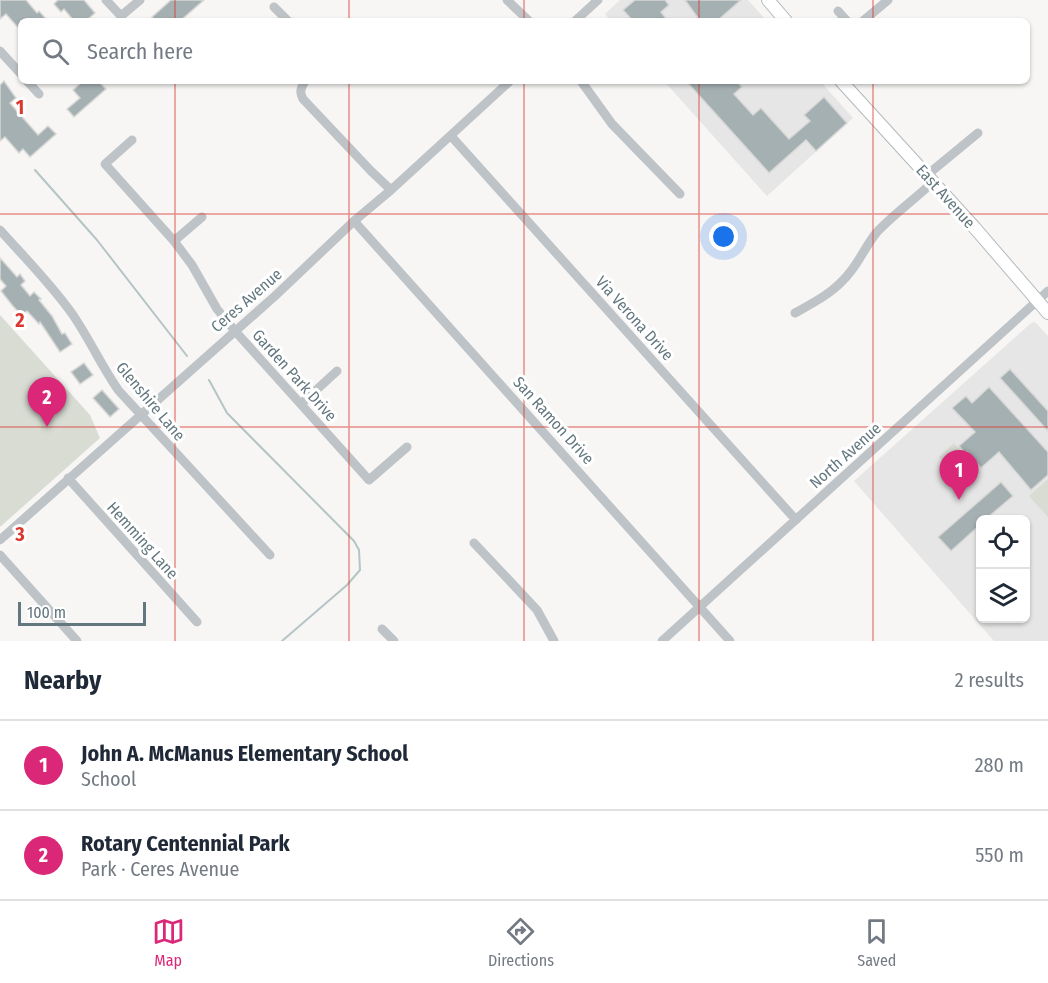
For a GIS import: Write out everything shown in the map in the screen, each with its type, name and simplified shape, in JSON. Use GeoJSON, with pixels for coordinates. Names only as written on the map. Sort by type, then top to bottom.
{"type":"FeatureCollection","features":[{"type":"Feature","properties":{"kind":"main road"},"geometry":{"type":"LineString","coordinates":[[768,0],[783,18]]}},
{"type":"Feature","properties":{"kind":"main road","name":"East Avenue"},"geometry":{"type":"LineString","coordinates":[[844,84],[1048,313]]}},
{"type":"Feature","properties":{"kind":"street"},"geometry":{"type":"LineString","coordinates":[[106,0],[121,16],[140,0]]}},
{"type":"Feature","properties":{"kind":"street"},"geometry":{"type":"LineString","coordinates":[[507,0],[526,18]]}},
{"type":"Feature","properties":{"kind":"street"},"geometry":{"type":"LineString","coordinates":[[578,18],[598,0]]}},
{"type":"Feature","properties":{"kind":"street"},"geometry":{"type":"LineString","coordinates":[[867,18],[888,0]]}},
{"type":"Feature","properties":{"kind":"street"},"geometry":{"type":"LineString","coordinates":[[274,7],[285,18]]}},
{"type":"Feature","properties":{"kind":"street"},"geometry":{"type":"LineString","coordinates":[[838,11],[844,18]]}},
{"type":"Feature","properties":{"kind":"street"},"geometry":{"type":"LineString","coordinates":[[873,13],[877,18]]}},
{"type":"Feature","properties":{"kind":"street"},"geometry":{"type":"LineString","coordinates":[[0,51],[18,71]]}},
{"type":"Feature","properties":{"kind":"street"},"geometry":{"type":"LineString","coordinates":[[30,84],[39,94]]}},
{"type":"Feature","properties":{"kind":"street"},"geometry":{"type":"LineString","coordinates":[[304,84],[300,89],[303,99],[391,190]]}},
{"type":"Feature","properties":{"kind":"street","name":"Ceres Avenue"},"geometry":{"type":"LineString","coordinates":[[0,540],[275,296],[354,220],[452,136],[507,84]]}},
{"type":"Feature","properties":{"kind":"street"},"geometry":{"type":"LineString","coordinates":[[583,84],[612,124],[680,194]]}},
{"type":"Feature","properties":{"kind":"street"},"geometry":{"type":"LineString","coordinates":[[795,313],[824,297],[841,284],[879,230],[978,133]]}},
{"type":"Feature","properties":{"kind":"street","name":"Via Verona Drive"},"geometry":{"type":"LineString","coordinates":[[452,136],[796,520]]}},
{"type":"Feature","properties":{"kind":"street","name":"Garden Park Drive"},"geometry":{"type":"LineString","coordinates":[[132,140],[105,164],[174,241],[192,265],[217,309],[235,331],[369,480],[407,447]]}},
{"type":"Feature","properties":{"kind":"street"},"geometry":{"type":"LineString","coordinates":[[174,241],[202,217]]}},
{"type":"Feature","properties":{"kind":"street","name":"San Ramon Drive"},"geometry":{"type":"LineString","coordinates":[[354,220],[730,641]]}},
{"type":"Feature","properties":{"kind":"street","name":"Glenshire Lane"},"geometry":{"type":"LineString","coordinates":[[0,230],[62,300],[84,331],[109,377],[140,415],[270,555]]}},
{"type":"Feature","properties":{"kind":"street","name":"North Avenue"},"geometry":{"type":"LineString","coordinates":[[662,641],[1048,291]]}},
{"type":"Feature","properties":{"kind":"street"},"geometry":{"type":"LineString","coordinates":[[301,404],[337,371]]}},
{"type":"Feature","properties":{"kind":"street","name":"Hemming Lane"},"geometry":{"type":"LineString","coordinates":[[68,478],[197,622]]}},
{"type":"Feature","properties":{"kind":"street"},"geometry":{"type":"LineString","coordinates":[[474,543],[531,603],[554,641]]}},
{"type":"Feature","properties":{"kind":"street"},"geometry":{"type":"LineString","coordinates":[[0,555],[77,641]]}},
{"type":"Feature","properties":{"kind":"street"},"geometry":{"type":"LineString","coordinates":[[382,628],[393,641]]}},
{"type":"Feature","properties":{"kind":"shaded area"},"geometry":{"type":"Polygon","coordinates":[[[620,0],[748,0],[764,18],[608,18],[605,14],[620,0]]]}},
{"type":"Feature","properties":{"kind":"shaded area"},"geometry":{"type":"Polygon","coordinates":[[[667,84],[823,84],[853,118],[767,196],[667,84]]]}},
{"type":"Feature","properties":{"kind":"shaded area"},"geometry":{"type":"Polygon","coordinates":[[[0,315],[90,415],[100,438],[0,527],[0,315]]]}},
{"type":"Feature","properties":{"kind":"shaded area"},"geometry":{"type":"Polygon","coordinates":[[[1034,322],[1037,324],[1048,336],[1048,641],[994,641],[978,623],[1030,623],[1030,515],[976,515],[976,620],[854,481],[1030,324],[1034,322]]]}},
{"type":"Feature","properties":{"kind":"shaded area"},"geometry":{"type":"Polygon","coordinates":[[[954,443],[980,472],[965,485],[939,457],[954,443]]]}},
{"type":"Feature","properties":{"kind":"shaded area"},"geometry":{"type":"Polygon","coordinates":[[[1048,479],[1048,517],[1029,496],[1048,479]]]}},
{"type":"Feature","properties":{"kind":"building"},"geometry":{"type":"Polygon","coordinates":[[[0,0],[26,0],[37,13],[39,11],[45,18],[18,18],[18,28],[6,14],[0,19],[0,0]]]}},
{"type":"Feature","properties":{"kind":"building"},"geometry":{"type":"Polygon","coordinates":[[[58,0],[84,0],[95,13],[89,18],[72,18],[64,9],[61,12],[54,4],[58,0]]]}},
{"type":"Feature","properties":{"kind":"building"},"geometry":{"type":"Polygon","coordinates":[[[171,0],[204,0],[183,18],[152,17],[171,0]]]}},
{"type":"Feature","properties":{"kind":"building"},"geometry":{"type":"Polygon","coordinates":[[[635,0],[665,0],[669,5],[661,12],[666,18],[630,18],[623,10],[635,0]]]}},
{"type":"Feature","properties":{"kind":"building"},"geometry":{"type":"Polygon","coordinates":[[[685,0],[741,0],[720,18],[698,18],[685,0]]]}},
{"type":"Feature","properties":{"kind":"building"},"geometry":{"type":"Polygon","coordinates":[[[4,81],[16,98],[10,103],[38,135],[48,126],[56,134],[30,157],[23,149],[19,153],[5,137],[0,141],[0,85],[4,81]]]}},
{"type":"Feature","properties":{"kind":"building"},"geometry":{"type":"Polygon","coordinates":[[[80,84],[101,84],[106,89],[74,117],[67,109],[80,98],[73,90],[80,84]]]}},
{"type":"Feature","properties":{"kind":"building"},"geometry":{"type":"Polygon","coordinates":[[[689,84],[740,84],[742,87],[734,94],[753,115],[761,108],[789,139],[810,121],[804,115],[824,97],[847,123],[816,151],[806,140],[769,173],[689,84]]]}},
{"type":"Feature","properties":{"kind":"building"},"geometry":{"type":"Polygon","coordinates":[[[0,258],[17,277],[20,274],[25,281],[21,285],[30,296],[34,292],[41,299],[39,300],[52,316],[62,334],[65,333],[72,344],[60,352],[40,322],[39,324],[27,311],[22,316],[12,305],[1,291],[6,286],[0,279],[0,258]]]}},
{"type":"Feature","properties":{"kind":"building"},"geometry":{"type":"Polygon","coordinates":[[[84,363],[93,375],[80,384],[71,372],[84,363]]]}},
{"type":"Feature","properties":{"kind":"building"},"geometry":{"type":"Polygon","coordinates":[[[1010,369],[1048,411],[1048,431],[1000,378],[1010,369]]]}},
{"type":"Feature","properties":{"kind":"building"},"geometry":{"type":"Polygon","coordinates":[[[989,387],[1048,452],[1048,475],[1031,490],[999,452],[981,468],[959,446],[975,432],[952,408],[966,396],[972,403],[989,387]]]}},
{"type":"Feature","properties":{"kind":"building"},"geometry":{"type":"Polygon","coordinates":[[[102,390],[119,409],[110,417],[93,398],[102,390]]]}},
{"type":"Feature","properties":{"kind":"building"},"geometry":{"type":"Polygon","coordinates":[[[1001,482],[1013,496],[991,515],[976,515],[976,528],[951,551],[938,537],[1001,482]]]}},
{"type":"Feature","properties":{"kind":"waterway"},"geometry":{"type":"LineString","coordinates":[[35,170],[97,240],[187,356]]}},
{"type":"Feature","properties":{"kind":"waterway"},"geometry":{"type":"LineString","coordinates":[[209,380],[227,413],[354,541],[359,550],[360,570],[347,585],[282,641]]}},
{"type":"Feature","properties":{"kind":"place","name":"Rotary Centennial Park"},"geometry":{"type":"Point","coordinates":[47,427]}},
{"type":"Feature","properties":{"kind":"place","name":"John A. McManus Elementary School"},"geometry":{"type":"Point","coordinates":[959,500]}}]}
